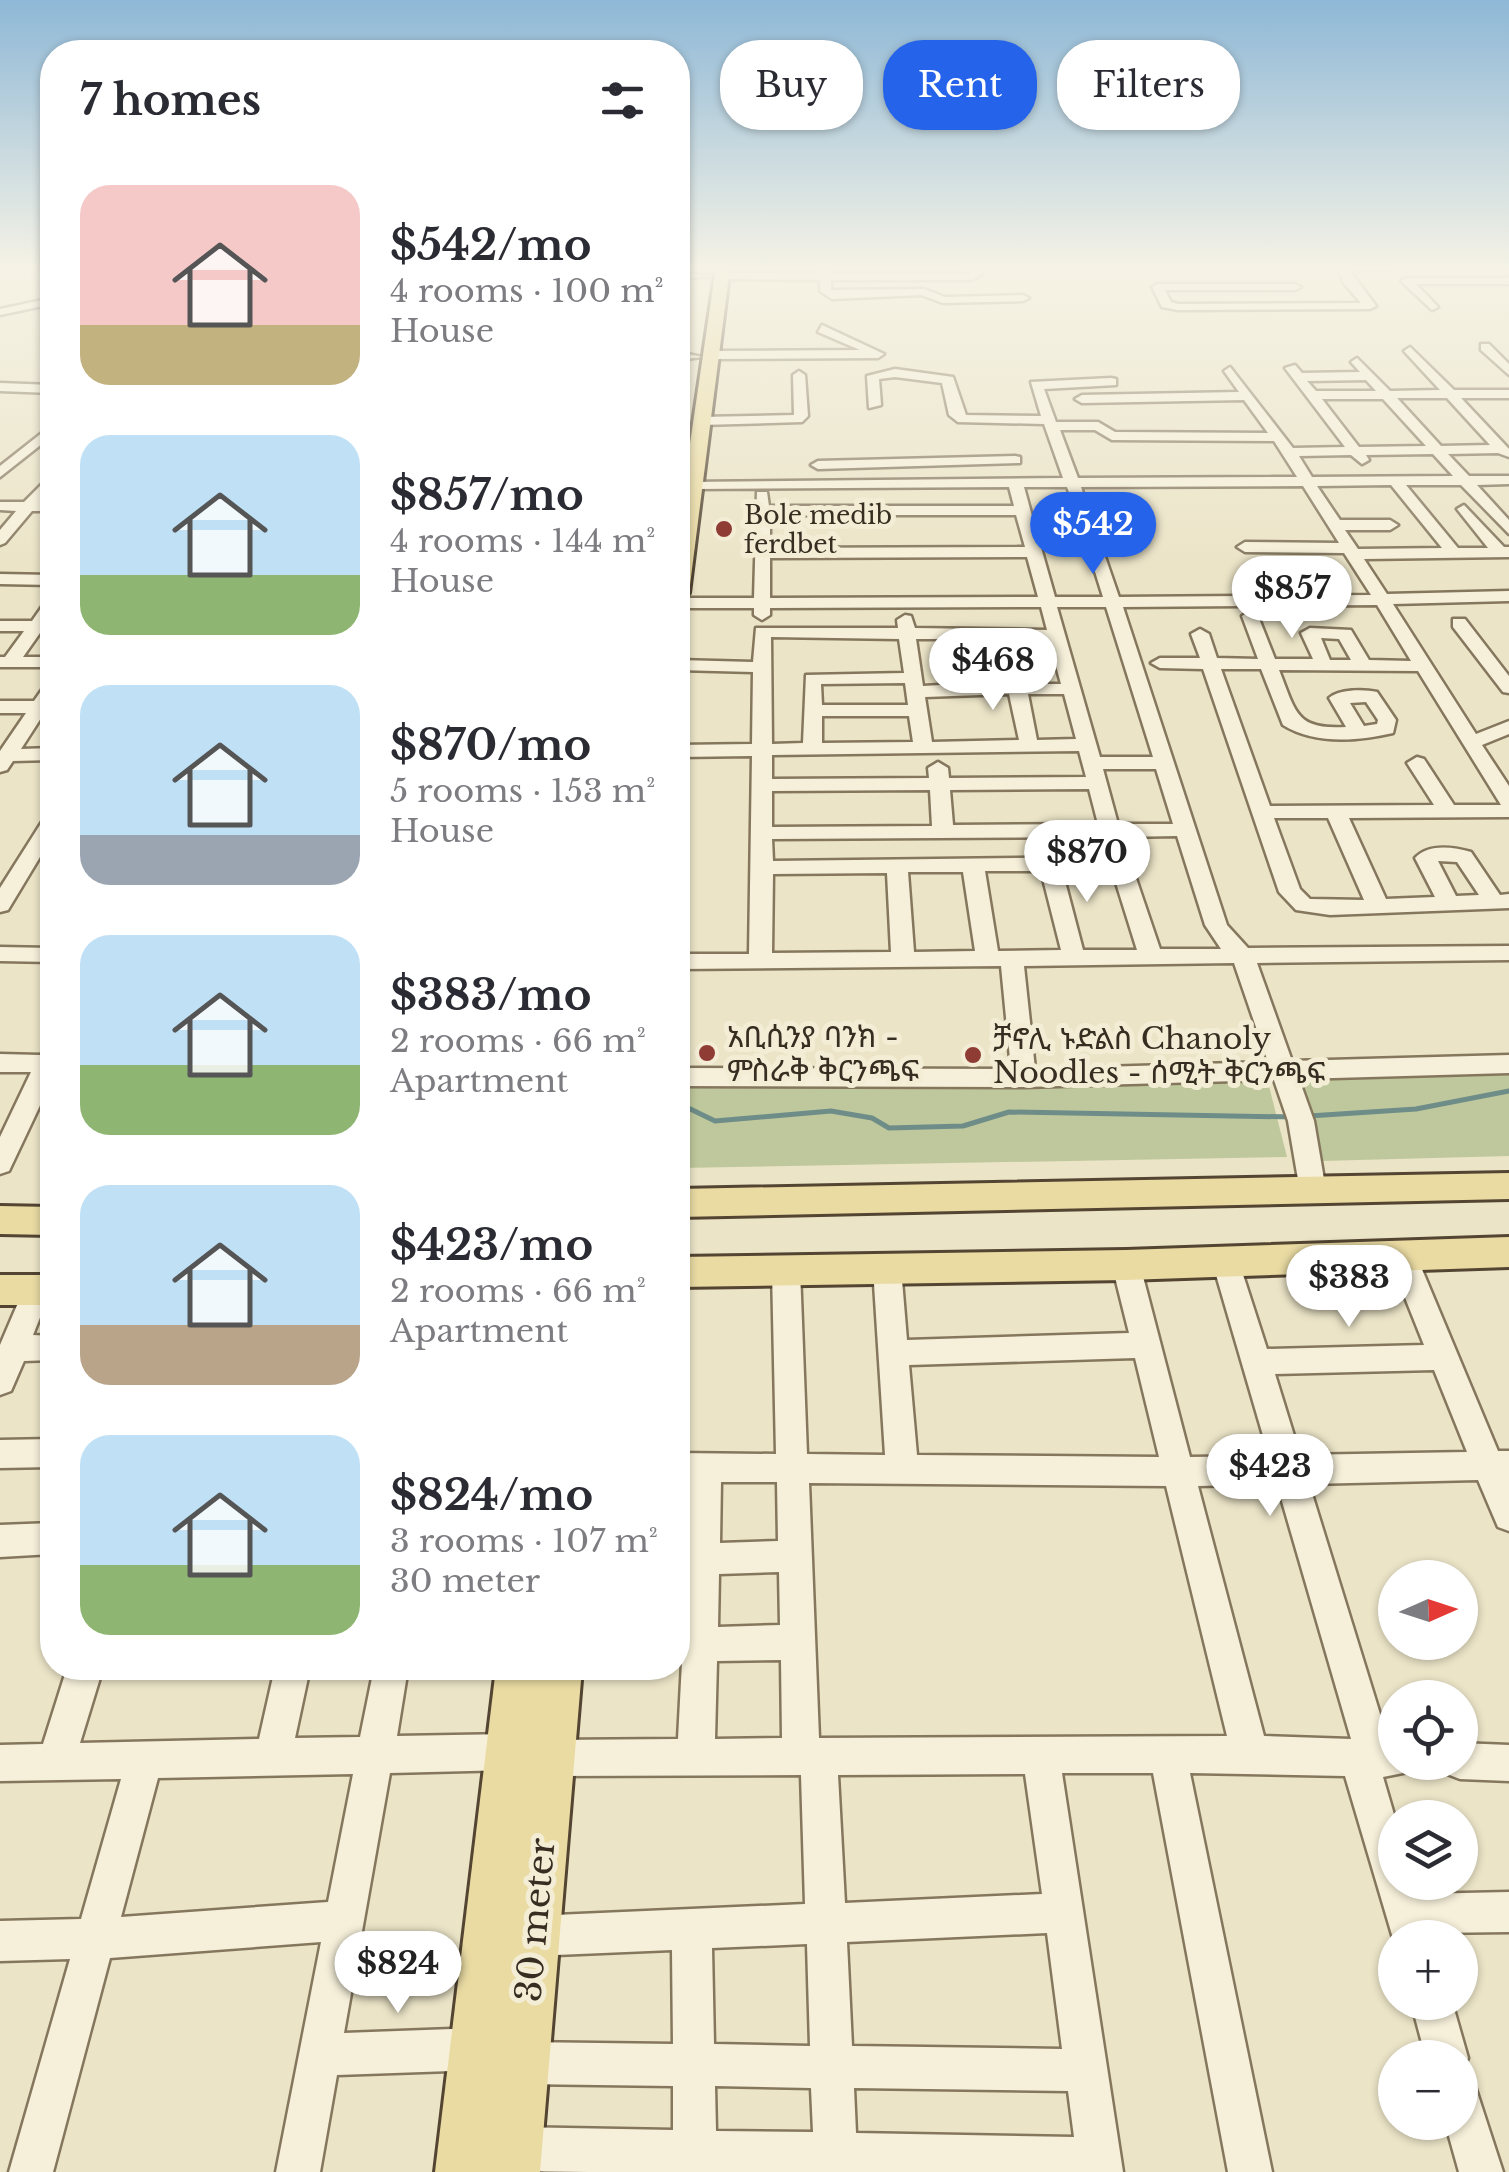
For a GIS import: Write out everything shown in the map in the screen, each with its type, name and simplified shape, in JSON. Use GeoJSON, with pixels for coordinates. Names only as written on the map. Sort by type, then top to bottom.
{"type":"FeatureCollection","features":[{"type":"Feature","properties":{"kind":"main road"},"geometry":{"type":"LineString","coordinates":[[690,439],[697,368]]}},
{"type":"Feature","properties":{"kind":"main road"},"geometry":{"type":"LineString","coordinates":[[690,469],[701,421],[699,368]]}},
{"type":"Feature","properties":{"kind":"main road"},"geometry":{"type":"LineString","coordinates":[[690,1203],[1509,1186]]}},
{"type":"Feature","properties":{"kind":"main road"},"geometry":{"type":"LineString","coordinates":[[0,1220],[40,1221]]}},
{"type":"Feature","properties":{"kind":"main road"},"geometry":{"type":"LineString","coordinates":[[690,1272],[1126,1265],[1402,1255],[1506,1260]]}},
{"type":"Feature","properties":{"kind":"main road"},"geometry":{"type":"LineString","coordinates":[[0,1290],[40,1290]]}},
{"type":"Feature","properties":{"kind":"main road","name":"30 meter"},"geometry":{"type":"LineString","coordinates":[[512,2160],[500,2056],[533,1936],[530,1755],[521,1680]]}},
{"type":"Feature","properties":{"kind":"main road","name":"30 meter"},"geometry":{"type":"LineString","coordinates":[[530,1755],[554,1680]]}},
{"type":"Feature","properties":{"kind":"main road"},"geometry":{"type":"LineString","coordinates":[[464,2172],[500,2056],[530,1755]]}},
{"type":"Feature","properties":{"kind":"street"},"geometry":{"type":"LineString","coordinates":[[884,368],[890,373]]}},
{"type":"Feature","properties":{"kind":"street"},"geometry":{"type":"LineString","coordinates":[[1362,368],[1460,480],[1509,529]]}},
{"type":"Feature","properties":{"kind":"street"},"geometry":{"type":"LineString","coordinates":[[1426,368],[1505,453]]}},
{"type":"Feature","properties":{"kind":"street"},"geometry":{"type":"LineString","coordinates":[[1230,371],[1289,452],[1472,742],[1502,779],[1509,802]]}},
{"type":"Feature","properties":{"kind":"street"},"geometry":{"type":"LineString","coordinates":[[1370,376],[1295,372],[1377,480]]}},
{"type":"Feature","properties":{"kind":"street"},"geometry":{"type":"LineString","coordinates":[[874,405],[873,376],[890,373],[945,378],[956,416],[963,419],[1098,426],[1108,436],[1136,417],[1246,396]]}},
{"type":"Feature","properties":{"kind":"street"},"geometry":{"type":"LineString","coordinates":[[701,421],[797,419],[802,416],[799,375]]}},
{"type":"Feature","properties":{"kind":"street"},"geometry":{"type":"LineString","coordinates":[[1111,382],[1036,385],[1074,483],[1216,924],[1226,941],[1243,956],[1298,1113],[1313,1191]]}},
{"type":"Feature","properties":{"kind":"street"},"geometry":{"type":"LineString","coordinates":[[0,387],[40,389]]}},
{"type":"Feature","properties":{"kind":"street"},"geometry":{"type":"LineString","coordinates":[[1313,395],[1509,394]]}},
{"type":"Feature","properties":{"kind":"street"},"geometry":{"type":"LineString","coordinates":[[1042,400],[1276,437]]}},
{"type":"Feature","properties":{"kind":"street"},"geometry":{"type":"LineString","coordinates":[[0,465],[40,438]]}},
{"type":"Feature","properties":{"kind":"street"},"geometry":{"type":"LineString","coordinates":[[0,473],[40,440]]}},
{"type":"Feature","properties":{"kind":"street"},"geometry":{"type":"LineString","coordinates":[[0,448],[23,448]]}},
{"type":"Feature","properties":{"kind":"street"},"geometry":{"type":"LineString","coordinates":[[1289,452],[1434,449],[1505,453]]}},
{"type":"Feature","properties":{"kind":"street"},"geometry":{"type":"LineString","coordinates":[[834,484],[824,464],[1014,460]]}},
{"type":"Feature","properties":{"kind":"street"},"geometry":{"type":"LineString","coordinates":[[1394,480],[1454,553]]}},
{"type":"Feature","properties":{"kind":"street"},"geometry":{"type":"LineString","coordinates":[[690,491],[834,484],[1509,480]]}},
{"type":"Feature","properties":{"kind":"street"},"geometry":{"type":"LineString","coordinates":[[1015,482],[1110,831],[1151,958]]}},
{"type":"Feature","properties":{"kind":"street"},"geometry":{"type":"LineString","coordinates":[[760,962],[761,485]]}},
{"type":"Feature","properties":{"kind":"street"},"geometry":{"type":"LineString","coordinates":[[0,540],[40,492]]}},
{"type":"Feature","properties":{"kind":"street"},"geometry":{"type":"LineString","coordinates":[[0,506],[40,507]]}},
{"type":"Feature","properties":{"kind":"street"},"geometry":{"type":"LineString","coordinates":[[1464,509],[1504,552]]}},
{"type":"Feature","properties":{"kind":"street"},"geometry":{"type":"LineString","coordinates":[[762,511],[1025,517],[1088,525]]}},
{"type":"Feature","properties":{"kind":"street"},"geometry":{"type":"LineString","coordinates":[[1336,526],[1390,525]]}},
{"type":"Feature","properties":{"kind":"street"},"geometry":{"type":"LineString","coordinates":[[1245,548],[1504,552]]}},
{"type":"Feature","properties":{"kind":"street"},"geometry":{"type":"LineString","coordinates":[[762,553],[1033,552]]}},
{"type":"Feature","properties":{"kind":"street"},"geometry":{"type":"LineString","coordinates":[[3,582],[40,580]]}},
{"type":"Feature","properties":{"kind":"street"},"geometry":{"type":"LineString","coordinates":[[762,632],[837,633],[905,617],[1048,600],[1509,596]]}},
{"type":"Feature","properties":{"kind":"street"},"geometry":{"type":"LineString","coordinates":[[690,603],[763,601],[905,617],[932,635],[1056,635]]}},
{"type":"Feature","properties":{"kind":"street"},"geometry":{"type":"LineString","coordinates":[[1250,616],[1290,720],[1301,730],[1315,733],[1358,731]]}},
{"type":"Feature","properties":{"kind":"street"},"geometry":{"type":"LineString","coordinates":[[905,617],[916,693],[939,784],[934,866]]}},
{"type":"Feature","properties":{"kind":"street"},"geometry":{"type":"LineString","coordinates":[[1459,622],[1509,688]]}},
{"type":"Feature","properties":{"kind":"street"},"geometry":{"type":"LineString","coordinates":[[0,626],[39,633]]}},
{"type":"Feature","properties":{"kind":"street"},"geometry":{"type":"LineString","coordinates":[[5,662],[39,633]]}},
{"type":"Feature","properties":{"kind":"street"},"geometry":{"type":"LineString","coordinates":[[837,633],[839,679]]}},
{"type":"Feature","properties":{"kind":"street"},"geometry":{"type":"LineString","coordinates":[[1324,665],[1310,633],[1345,634],[1363,665]]}},
{"type":"Feature","properties":{"kind":"street"},"geometry":{"type":"LineString","coordinates":[[1200,634],[1290,892],[1304,904],[1330,908],[1501,901]]}},
{"type":"Feature","properties":{"kind":"street"},"geometry":{"type":"LineString","coordinates":[[958,635],[967,689]]}},
{"type":"Feature","properties":{"kind":"street"},"geometry":{"type":"LineString","coordinates":[[1006,635],[1029,745]]}},
{"type":"Feature","properties":{"kind":"street"},"geometry":{"type":"LineString","coordinates":[[5,662],[40,662]]}},
{"type":"Feature","properties":{"kind":"street"},"geometry":{"type":"LineString","coordinates":[[1160,664],[1423,666]]}},
{"type":"Feature","properties":{"kind":"street"},"geometry":{"type":"LineString","coordinates":[[690,666],[760,667]]}},
{"type":"Feature","properties":{"kind":"street"},"geometry":{"type":"LineString","coordinates":[[813,749],[810,681],[839,679],[916,693]]}},
{"type":"Feature","properties":{"kind":"street"},"geometry":{"type":"LineString","coordinates":[[813,711],[916,693],[967,689],[1072,690]]}},
{"type":"Feature","properties":{"kind":"street"},"geometry":{"type":"LineString","coordinates":[[3,760],[40,704]]}},
{"type":"Feature","properties":{"kind":"street"},"geometry":{"type":"LineString","coordinates":[[0,708],[38,707]]}},
{"type":"Feature","properties":{"kind":"street"},"geometry":{"type":"LineString","coordinates":[[1472,742],[1508,728]]}},
{"type":"Feature","properties":{"kind":"street"},"geometry":{"type":"LineString","coordinates":[[690,751],[1029,745],[1092,763]]}},
{"type":"Feature","properties":{"kind":"street"},"geometry":{"type":"LineString","coordinates":[[3,760],[40,755]]}},
{"type":"Feature","properties":{"kind":"street"},"geometry":{"type":"LineString","coordinates":[[760,785],[939,784],[1092,763],[1164,763]]}},
{"type":"Feature","properties":{"kind":"street"},"geometry":{"type":"LineString","coordinates":[[1417,763],[1448,812]]}},
{"type":"Feature","properties":{"kind":"street"},"geometry":{"type":"LineString","coordinates":[[1262,812],[1509,811]]}},
{"type":"Feature","properties":{"kind":"street"},"geometry":{"type":"LineString","coordinates":[[1336,812],[1378,906]]}},
{"type":"Feature","properties":{"kind":"street"},"geometry":{"type":"LineString","coordinates":[[763,832],[1184,830]]}},
{"type":"Feature","properties":{"kind":"street"},"geometry":{"type":"LineString","coordinates":[[0,905],[40,840]]}},
{"type":"Feature","properties":{"kind":"street"},"geometry":{"type":"LineString","coordinates":[[1448,903],[1426,858],[1431,854],[1464,856],[1501,901]]}},
{"type":"Feature","properties":{"kind":"street"},"geometry":{"type":"LineString","coordinates":[[762,868],[1122,863]]}},
{"type":"Feature","properties":{"kind":"street"},"geometry":{"type":"LineString","coordinates":[[1050,864],[1074,958]]}},
{"type":"Feature","properties":{"kind":"street"},"geometry":{"type":"LineString","coordinates":[[973,865],[1000,959],[1024,1078]]}},
{"type":"Feature","properties":{"kind":"street"},"geometry":{"type":"LineString","coordinates":[[897,866],[903,960]]}},
{"type":"Feature","properties":{"kind":"street"},"geometry":{"type":"LineString","coordinates":[[690,962],[1509,953]]}},
{"type":"Feature","properties":{"kind":"street"},"geometry":{"type":"LineString","coordinates":[[0,954],[40,954]]}},
{"type":"Feature","properties":{"kind":"street"},"geometry":{"type":"LineString","coordinates":[[0,1063],[40,1061]]}},
{"type":"Feature","properties":{"kind":"street"},"geometry":{"type":"LineString","coordinates":[[690,1077],[1024,1078],[1509,1064]]}},
{"type":"Feature","properties":{"kind":"street"},"geometry":{"type":"LineString","coordinates":[[0,1164],[40,1083]]}},
{"type":"Feature","properties":{"kind":"street"},"geometry":{"type":"LineString","coordinates":[[1402,1255],[1444,1357],[1498,1465],[1509,1516]]}},
{"type":"Feature","properties":{"kind":"street"},"geometry":{"type":"LineString","coordinates":[[1226,1261],[1376,1759],[1402,1904],[1509,1912]]}},
{"type":"Feature","properties":{"kind":"street"},"geometry":{"type":"LineString","coordinates":[[1126,1265],[1250,1754]]}},
{"type":"Feature","properties":{"kind":"street"},"geometry":{"type":"LineString","coordinates":[[887,1268],[902,1468]]}},
{"type":"Feature","properties":{"kind":"street"},"geometry":{"type":"LineString","coordinates":[[786,1270],[797,1642],[826,1922],[835,2163]]}},
{"type":"Feature","properties":{"kind":"street"},"geometry":{"type":"LineString","coordinates":[[0,1382],[40,1300]]}},
{"type":"Feature","properties":{"kind":"street"},"geometry":{"type":"LineString","coordinates":[[896,1354],[1146,1345]]}},
{"type":"Feature","properties":{"kind":"street"},"geometry":{"type":"LineString","coordinates":[[15,1348],[40,1348]]}},
{"type":"Feature","properties":{"kind":"street"},"geometry":{"type":"LineString","coordinates":[[1255,1362],[1444,1357]]}},
{"type":"Feature","properties":{"kind":"street"},"geometry":{"type":"LineString","coordinates":[[0,1454],[40,1452]]}},
{"type":"Feature","properties":{"kind":"street"},"geometry":{"type":"LineString","coordinates":[[794,1556],[690,1560],[692,1467],[1176,1472],[1498,1465]]}},
{"type":"Feature","properties":{"kind":"street"},"geometry":{"type":"LineString","coordinates":[[0,1541],[40,1539]]}},
{"type":"Feature","properties":{"kind":"street"},"geometry":{"type":"LineString","coordinates":[[690,1645],[797,1642]]}},
{"type":"Feature","properties":{"kind":"street"},"geometry":{"type":"LineString","coordinates":[[690,1661],[696,1757]]}},
{"type":"Feature","properties":{"kind":"street"},"geometry":{"type":"LineString","coordinates":[[56,1760],[82,1680]]}},
{"type":"Feature","properties":{"kind":"street"},"geometry":{"type":"LineString","coordinates":[[274,1757],[290,1680]]}},
{"type":"Feature","properties":{"kind":"street"},"geometry":{"type":"LineString","coordinates":[[298,2172],[389,1680]]}},
{"type":"Feature","properties":{"kind":"street"},"geometry":{"type":"LineString","coordinates":[[0,1763],[375,1754],[1250,1754],[1376,1759]]}},
{"type":"Feature","properties":{"kind":"street"},"geometry":{"type":"LineString","coordinates":[[1168,1754],[1250,2172]]}},
{"type":"Feature","properties":{"kind":"street"},"geometry":{"type":"LineString","coordinates":[[512,2160],[1100,2166],[1041,1755]]}},
{"type":"Feature","properties":{"kind":"street"},"geometry":{"type":"LineString","coordinates":[[30,2172],[145,1759]]}},
{"type":"Feature","properties":{"kind":"street"},"geometry":{"type":"LineString","coordinates":[[1478,1762],[1509,1763]]}},
{"type":"Feature","properties":{"kind":"street"},"geometry":{"type":"LineString","coordinates":[[533,1936],[1064,1913]]}},
{"type":"Feature","properties":{"kind":"street"},"geometry":{"type":"LineString","coordinates":[[0,1941],[95,1939],[345,1920]]}},
{"type":"Feature","properties":{"kind":"street"},"geometry":{"type":"LineString","coordinates":[[692,1930],[695,2162]]}},
{"type":"Feature","properties":{"kind":"street"},"geometry":{"type":"LineString","coordinates":[[320,2055],[1086,2070]]}},
{"type":"Feature","properties":{"kind":"street"},"geometry":{"type":"LineString","coordinates":[[1472,2140],[1481,2172]]}},
{"type":"Feature","properties":{"kind":"green space"},"geometry":{"type":"Polygon","coordinates":[[[1509,1071],[1509,1156],[1321,1161],[1300,1079],[1509,1071]]]}},
{"type":"Feature","properties":{"kind":"green space"},"geometry":{"type":"Polygon","coordinates":[[[690,1082],[1268,1082],[1287,1157],[690,1168],[690,1082]]]}},
{"type":"Feature","properties":{"kind":"waterway"},"geometry":{"type":"LineString","coordinates":[[1309,1116],[1416,1109],[1509,1091]]}},
{"type":"Feature","properties":{"kind":"waterway"},"geometry":{"type":"LineString","coordinates":[[690,1109],[715,1121],[831,1111],[872,1118],[889,1128],[963,1126],[1009,1112],[1293,1117]]}},
{"type":"Feature","properties":{"kind":"place","name":"Bole medib ferdbet"},"geometry":{"type":"Point","coordinates":[724,529]}},
{"type":"Feature","properties":{"kind":"place","name":"አቢሲንያ ባንክ - ምስራቅ ቅርንጫፍ"},"geometry":{"type":"Point","coordinates":[707,1053]}},
{"type":"Feature","properties":{"kind":"place","name":"ቻኖሊ ኑድልስ Chanoly Noodles - ሰሚት ቅርንጫፍ"},"geometry":{"type":"Point","coordinates":[973,1055]}}]}
